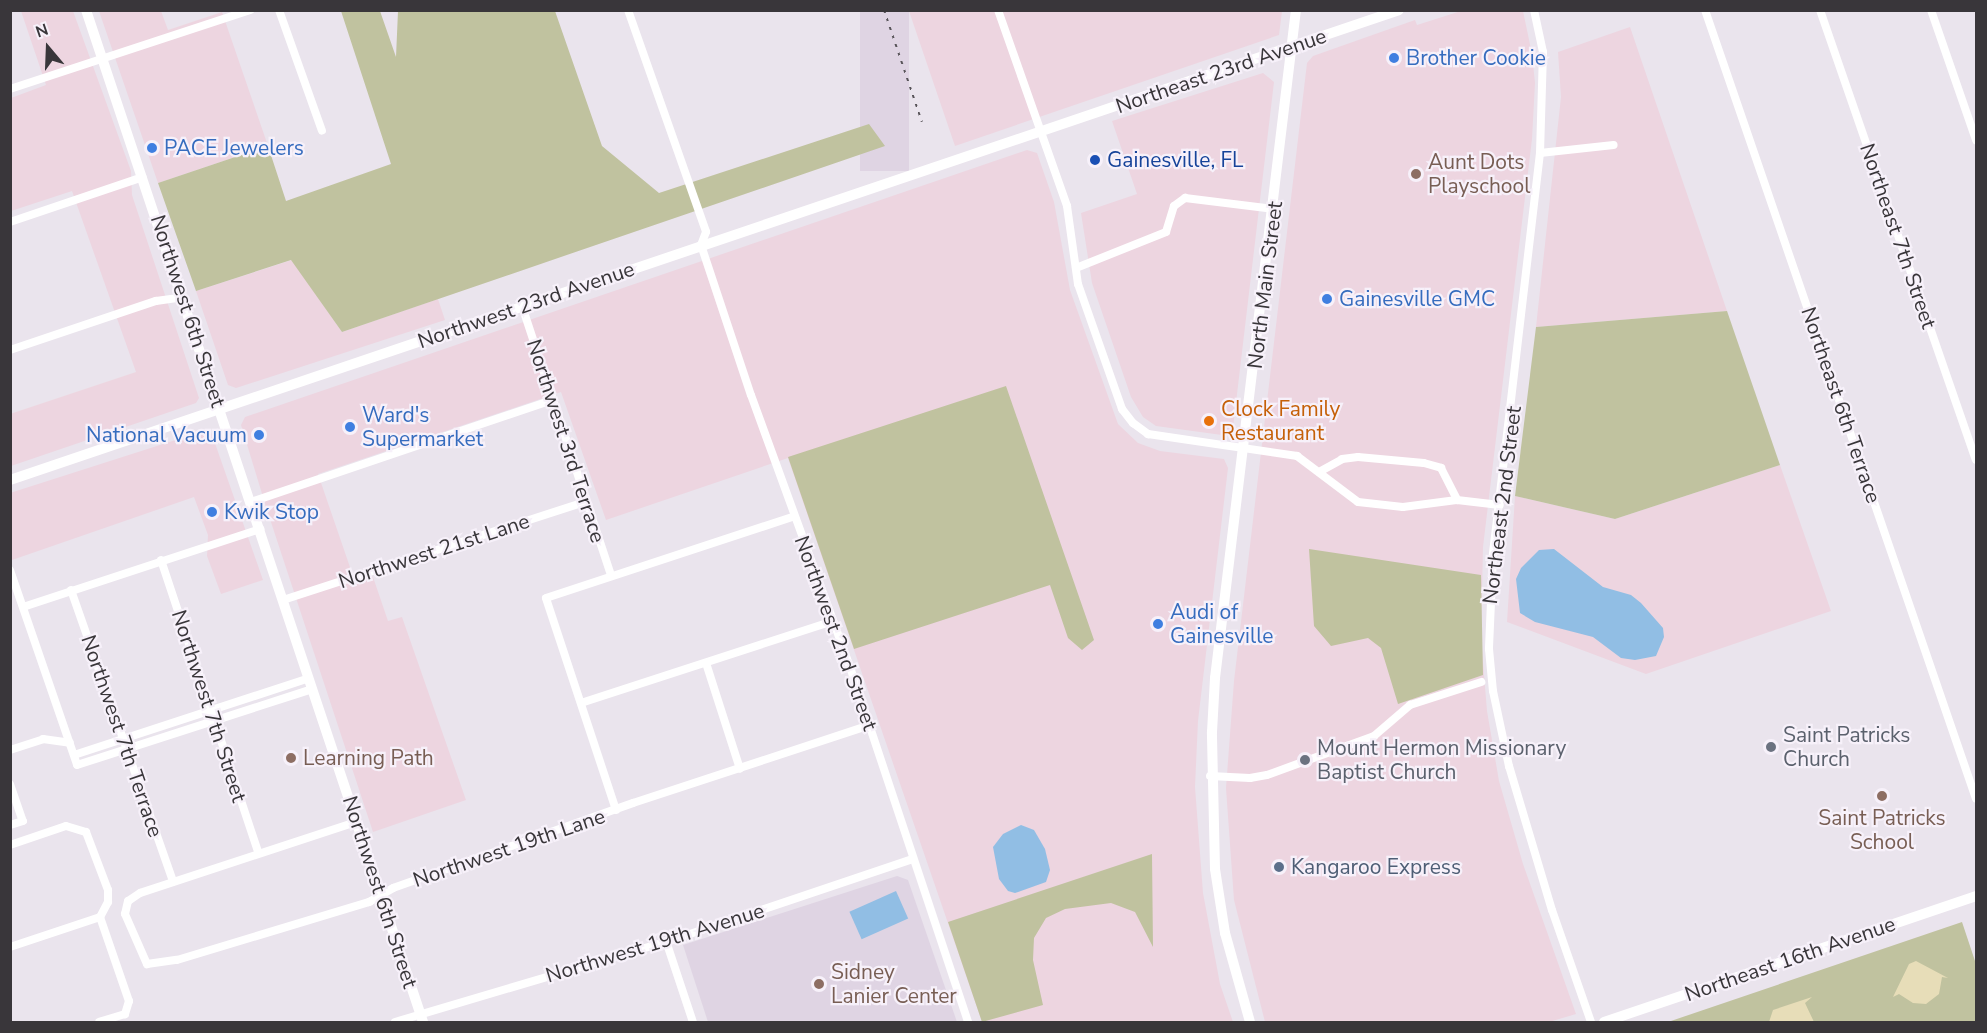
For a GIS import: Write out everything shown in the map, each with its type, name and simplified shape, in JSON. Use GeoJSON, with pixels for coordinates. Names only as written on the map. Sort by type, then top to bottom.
{"type":"FeatureCollection","features":[{"type":"Feature","properties":{"kind":"main road","name":"Northwest 6th Street"},"geometry":{"type":"LineString","coordinates":[[86,10],[184,297],[423,1020]]}},
{"type":"Feature","properties":{"kind":"main road","name":"North Main Street"},"geometry":{"type":"LineString","coordinates":[[1250,1023],[1225,933],[1217,880],[1210,776],[1215,678],[1275,209],[1296,10]]}},
{"type":"Feature","properties":{"kind":"main road","name":"Northeast 23rd Avenue"},"geometry":{"type":"LineString","coordinates":[[1042,130],[1399,10]]}},
{"type":"Feature","properties":{"kind":"main road","name":"Northwest 23rd Avenue"},"geometry":{"type":"LineString","coordinates":[[10,480],[1042,130]]}},
{"type":"Feature","properties":{"kind":"main road","name":"Northeast 16th Avenue"},"geometry":{"type":"LineString","coordinates":[[1604,1023],[1977,896]]}},
{"type":"Feature","properties":{"kind":"street"},"geometry":{"type":"LineString","coordinates":[[10,89],[250,10]]}},
{"type":"Feature","properties":{"kind":"street"},"geometry":{"type":"LineString","coordinates":[[279,10],[322,131]]}},
{"type":"Feature","properties":{"kind":"street","name":"Northwest 2nd Street"},"geometry":{"type":"LineString","coordinates":[[628,10],[706,232],[701,245],[793,517],[870,725],[968,1023]]}},
{"type":"Feature","properties":{"kind":"street"},"geometry":{"type":"LineString","coordinates":[[998,10],[1067,206],[1076,268],[1127,417],[1148,434],[1297,456],[1358,501],[1374,505],[1403,507],[1457,500],[1500,505]]}},
{"type":"Feature","properties":{"kind":"street","name":"Northeast 2nd Street"},"geometry":{"type":"LineString","coordinates":[[1534,10],[1543,52],[1540,153],[1490,599],[1493,692],[1512,777],[1552,910],[1591,1023]]}},
{"type":"Feature","properties":{"kind":"street","name":"Northeast 6th Terrace"},"geometry":{"type":"LineString","coordinates":[[1705,10],[1977,799]]}},
{"type":"Feature","properties":{"kind":"street","name":"Northeast 7th Street"},"geometry":{"type":"LineString","coordinates":[[1820,10],[1977,460]]}},
{"type":"Feature","properties":{"kind":"street"},"geometry":{"type":"LineString","coordinates":[[1931,10],[1977,140]]}},
{"type":"Feature","properties":{"kind":"street"},"geometry":{"type":"LineString","coordinates":[[1540,153],[1614,145]]}},
{"type":"Feature","properties":{"kind":"street"},"geometry":{"type":"LineString","coordinates":[[10,222],[143,177]]}},
{"type":"Feature","properties":{"kind":"street"},"geometry":{"type":"LineString","coordinates":[[1076,268],[1166,232],[1174,206],[1185,198],[1275,209]]}},
{"type":"Feature","properties":{"kind":"street"},"geometry":{"type":"LineString","coordinates":[[10,350],[156,301],[184,297]]}},
{"type":"Feature","properties":{"kind":"street","name":"Northwest 3rd Terrace"},"geometry":{"type":"LineString","coordinates":[[522,306],[584,487],[585,502],[611,575]]}},
{"type":"Feature","properties":{"kind":"street"},"geometry":{"type":"LineString","coordinates":[[251,502],[553,400]]}},
{"type":"Feature","properties":{"kind":"street"},"geometry":{"type":"LineString","coordinates":[[1319,472],[1342,459],[1359,457],[1424,463],[1441,468],[1457,500]]}},
{"type":"Feature","properties":{"kind":"street","name":"Northwest 21st Lane"},"geometry":{"type":"LineString","coordinates":[[283,600],[585,502]]}},
{"type":"Feature","properties":{"kind":"street"},"geometry":{"type":"LineString","coordinates":[[616,810],[584,702],[546,598],[793,517]]}},
{"type":"Feature","properties":{"kind":"street"},"geometry":{"type":"LineString","coordinates":[[23,607],[260,529]]}},
{"type":"Feature","properties":{"kind":"street","name":"Northwest 7th Street"},"geometry":{"type":"LineString","coordinates":[[161,560],[258,851]]}},
{"type":"Feature","properties":{"kind":"street"},"geometry":{"type":"LineString","coordinates":[[10,570],[77,765],[213,720],[310,683]]}},
{"type":"Feature","properties":{"kind":"street","name":"Northwest 7th Terrace"},"geometry":{"type":"LineString","coordinates":[[71,590],[173,882]]}},
{"type":"Feature","properties":{"kind":"street"},"geometry":{"type":"LineString","coordinates":[[584,702],[833,621]]}},
{"type":"Feature","properties":{"kind":"street"},"geometry":{"type":"LineString","coordinates":[[706,663],[740,769]]}},
{"type":"Feature","properties":{"kind":"street"},"geometry":{"type":"LineString","coordinates":[[1210,776],[1250,778],[1267,775],[1374,736],[1410,705],[1481,682]]}},
{"type":"Feature","properties":{"kind":"street"},"geometry":{"type":"LineString","coordinates":[[74,755],[210,710],[310,683]]}},
{"type":"Feature","properties":{"kind":"street","name":"Northwest 19th Lane"},"geometry":{"type":"LineString","coordinates":[[173,882],[128,901],[126,914],[147,964],[193,955],[380,895],[616,810],[870,725]]}},
{"type":"Feature","properties":{"kind":"street"},"geometry":{"type":"LineString","coordinates":[[10,750],[43,739],[69,743]]}},
{"type":"Feature","properties":{"kind":"street"},"geometry":{"type":"LineString","coordinates":[[10,784],[23,821],[10,825]]}},
{"type":"Feature","properties":{"kind":"street"},"geometry":{"type":"LineString","coordinates":[[173,882],[258,851],[356,822]]}},
{"type":"Feature","properties":{"kind":"street"},"geometry":{"type":"LineString","coordinates":[[10,845],[66,826],[86,832],[108,890],[108,902],[100,917],[10,947]]}},
{"type":"Feature","properties":{"kind":"street","name":"Northwest 19th Avenue"},"geometry":{"type":"LineString","coordinates":[[395,1023],[423,1020],[914,859]]}},
{"type":"Feature","properties":{"kind":"street"},"geometry":{"type":"LineString","coordinates":[[99,1023],[124,1014],[129,1001],[100,917]]}},
{"type":"Feature","properties":{"kind":"street"},"geometry":{"type":"LineString","coordinates":[[666,942],[693,1023]]}},
{"type":"Feature","properties":{"kind":"shaded area"},"geometry":{"type":"Polygon","coordinates":[[[21,11],[73,11],[131,171],[132,195],[199,398],[196,403],[11,466],[10,414],[136,372],[72,191],[11,211],[11,98],[46,85],[21,11]]]}},
{"type":"Feature","properties":{"kind":"shaded area"},"geometry":{"type":"Polygon","coordinates":[[[99,11],[161,11],[168,30],[222,12],[268,146],[158,183],[99,11]]]}},
{"type":"Feature","properties":{"kind":"shaded area"},"geometry":{"type":"Polygon","coordinates":[[[860,11],[909,11],[909,171],[860,171],[860,11]]]}},
{"type":"Feature","properties":{"kind":"shaded area"},"geometry":{"type":"Polygon","coordinates":[[[909,11],[1282,11],[1279,35],[955,146],[909,11]]]}},
{"type":"Feature","properties":{"kind":"shaded area"},"geometry":{"type":"Polygon","coordinates":[[[1461,11],[1523,11],[1532,54],[1535,83],[1532,139],[1483,547],[1481,638],[1487,711],[1499,781],[1523,864],[1576,1014],[1549,1022],[1265,1022],[1234,900],[1226,788],[1234,681],[1307,63],[1313,56],[1415,20],[1417,25],[1461,11]]]}},
{"type":"Feature","properties":{"kind":"shaded area"},"geometry":{"type":"Polygon","coordinates":[[[1630,27],[1727,311],[1536,327],[1561,97],[1558,52],[1630,27]]]}},
{"type":"Feature","properties":{"kind":"shaded area"},"geometry":{"type":"Polygon","coordinates":[[[1263,73],[1274,82],[1233,428],[1222,435],[1156,426],[1143,417],[1131,397],[1092,283],[1081,213],[1137,194],[1112,121],[1263,73]]]}},
{"type":"Feature","properties":{"kind":"shaded area"},"geometry":{"type":"Polygon","coordinates":[[[1027,150],[1037,153],[1054,202],[1070,290],[1118,424],[1138,443],[1160,451],[1224,459],[1228,468],[1198,721],[1195,787],[1203,893],[1220,984],[1233,1022],[982,1022],[788,458],[606,520],[561,392],[318,474],[352,573],[373,577],[388,621],[402,617],[466,800],[373,832],[267,510],[241,425],[245,417],[1027,150]]]}},
{"type":"Feature","properties":{"kind":"shaded area"},"geometry":{"type":"Polygon","coordinates":[[[292,260],[342,332],[438,299],[445,320],[236,388],[228,385],[196,291],[292,260]]]}},
{"type":"Feature","properties":{"kind":"shaded area"},"geometry":{"type":"Polygon","coordinates":[[[210,429],[263,580],[221,594],[207,556],[208,535],[194,497],[12,560],[10,493],[210,429]]]}},
{"type":"Feature","properties":{"kind":"shaded area"},"geometry":{"type":"Polygon","coordinates":[[[1780,465],[1831,611],[1646,674],[1507,622],[1515,496],[1615,519],[1780,465]]]}},
{"type":"Feature","properties":{"kind":"shaded area","name":"Sidney Lanier Center"},"geometry":{"type":"Polygon","coordinates":[[[897,876],[908,880],[957,1022],[708,1022],[683,945],[897,876]]]}},
{"type":"Feature","properties":{"kind":"green space"},"geometry":{"type":"Polygon","coordinates":[[[341,11],[380,11],[396,57],[398,11],[555,11],[602,146],[659,193],[869,124],[885,146],[342,332],[291,260],[196,291],[158,183],[268,146],[286,201],[391,164],[341,11]]]}},
{"type":"Feature","properties":{"kind":"green space"},"geometry":{"type":"Polygon","coordinates":[[[1727,311],[1780,465],[1615,519],[1515,496],[1536,327],[1727,311]]]}},
{"type":"Feature","properties":{"kind":"green space"},"geometry":{"type":"Polygon","coordinates":[[[1006,386],[1094,640],[1082,650],[1068,638],[1050,585],[854,649],[788,457],[1006,386]]]}},
{"type":"Feature","properties":{"kind":"green space"},"geometry":{"type":"Polygon","coordinates":[[[1309,549],[1481,575],[1483,675],[1398,704],[1381,648],[1368,638],[1331,646],[1314,626],[1309,549]]]}},
{"type":"Feature","properties":{"kind":"green space"},"geometry":{"type":"Polygon","coordinates":[[[1152,854],[1153,947],[1135,912],[1111,903],[1065,909],[1046,918],[1034,938],[1033,960],[1043,1005],[982,1022],[948,922],[1152,854]]]}},
{"type":"Feature","properties":{"kind":"green space"},"geometry":{"type":"Polygon","coordinates":[[[1962,922],[1976,964],[1976,1022],[1668,1022],[1962,922]]]}},
{"type":"Feature","properties":{"kind":"sand"},"geometry":{"type":"Polygon","coordinates":[[[1916,961],[1948,978],[1942,977],[1939,994],[1926,1004],[1913,1003],[1899,994],[1893,997],[1909,964],[1916,961]]]}},
{"type":"Feature","properties":{"kind":"sand"},"geometry":{"type":"Polygon","coordinates":[[[1812,997],[1805,1003],[1814,1022],[1769,1022],[1773,1010],[1812,997]]]}},
{"type":"Feature","properties":{"kind":"water"},"geometry":{"type":"Polygon","coordinates":[[[1554,549],[1603,587],[1631,595],[1641,603],[1663,628],[1664,637],[1656,656],[1635,660],[1621,658],[1593,637],[1535,622],[1520,613],[1516,579],[1521,568],[1539,550],[1554,549]]]}},
{"type":"Feature","properties":{"kind":"water"},"geometry":{"type":"Polygon","coordinates":[[[1021,825],[1034,830],[1045,849],[1050,870],[1046,882],[1015,893],[1008,891],[999,879],[993,847],[1003,834],[1021,825]]]}},
{"type":"Feature","properties":{"kind":"water"},"geometry":{"type":"Polygon","coordinates":[[[896,891],[908,918],[862,939],[849,912],[896,891]]]}},
{"type":"Feature","properties":{"kind":"railway"},"geometry":{"type":"LineString","coordinates":[[884,10],[922,122]]}},
{"type":"Feature","properties":{"kind":"place","name":"Brother Cookie"},"geometry":{"type":"Point","coordinates":[1394,58]}},
{"type":"Feature","properties":{"kind":"place","name":"PACE Jewelers"},"geometry":{"type":"Point","coordinates":[152,148]}},
{"type":"Feature","properties":{"kind":"place","name":"Gainesville, FL"},"geometry":{"type":"Point","coordinates":[1095,160]}},
{"type":"Feature","properties":{"kind":"place","name":"Aunt Dots Playschool"},"geometry":{"type":"Point","coordinates":[1416,174]}},
{"type":"Feature","properties":{"kind":"place","name":"Gainesville GMC"},"geometry":{"type":"Point","coordinates":[1327,299]}},
{"type":"Feature","properties":{"kind":"place","name":"Clock Family Restaurant"},"geometry":{"type":"Point","coordinates":[1209,421]}},
{"type":"Feature","properties":{"kind":"place","name":"Ward's Supermarket"},"geometry":{"type":"Point","coordinates":[350,427]}},
{"type":"Feature","properties":{"kind":"place","name":"National Vacuum"},"geometry":{"type":"Point","coordinates":[259,435]}},
{"type":"Feature","properties":{"kind":"place","name":"Kwik Stop"},"geometry":{"type":"Point","coordinates":[212,512]}},
{"type":"Feature","properties":{"kind":"place","name":"Audi of Gainesville"},"geometry":{"type":"Point","coordinates":[1158,624]}},
{"type":"Feature","properties":{"kind":"place","name":"Saint Patricks Church"},"geometry":{"type":"Point","coordinates":[1771,747]}},
{"type":"Feature","properties":{"kind":"place","name":"Learning Path"},"geometry":{"type":"Point","coordinates":[291,758]}},
{"type":"Feature","properties":{"kind":"place","name":"Mount Hermon Missionary Baptist Church"},"geometry":{"type":"Point","coordinates":[1305,760]}},
{"type":"Feature","properties":{"kind":"place","name":"Saint Patricks School"},"geometry":{"type":"Point","coordinates":[1882,796]}},
{"type":"Feature","properties":{"kind":"place","name":"Kangaroo Express"},"geometry":{"type":"Point","coordinates":[1279,867]}},
{"type":"Feature","properties":{"kind":"place","name":"Sidney Lanier Center"},"geometry":{"type":"Point","coordinates":[819,984]}}]}
